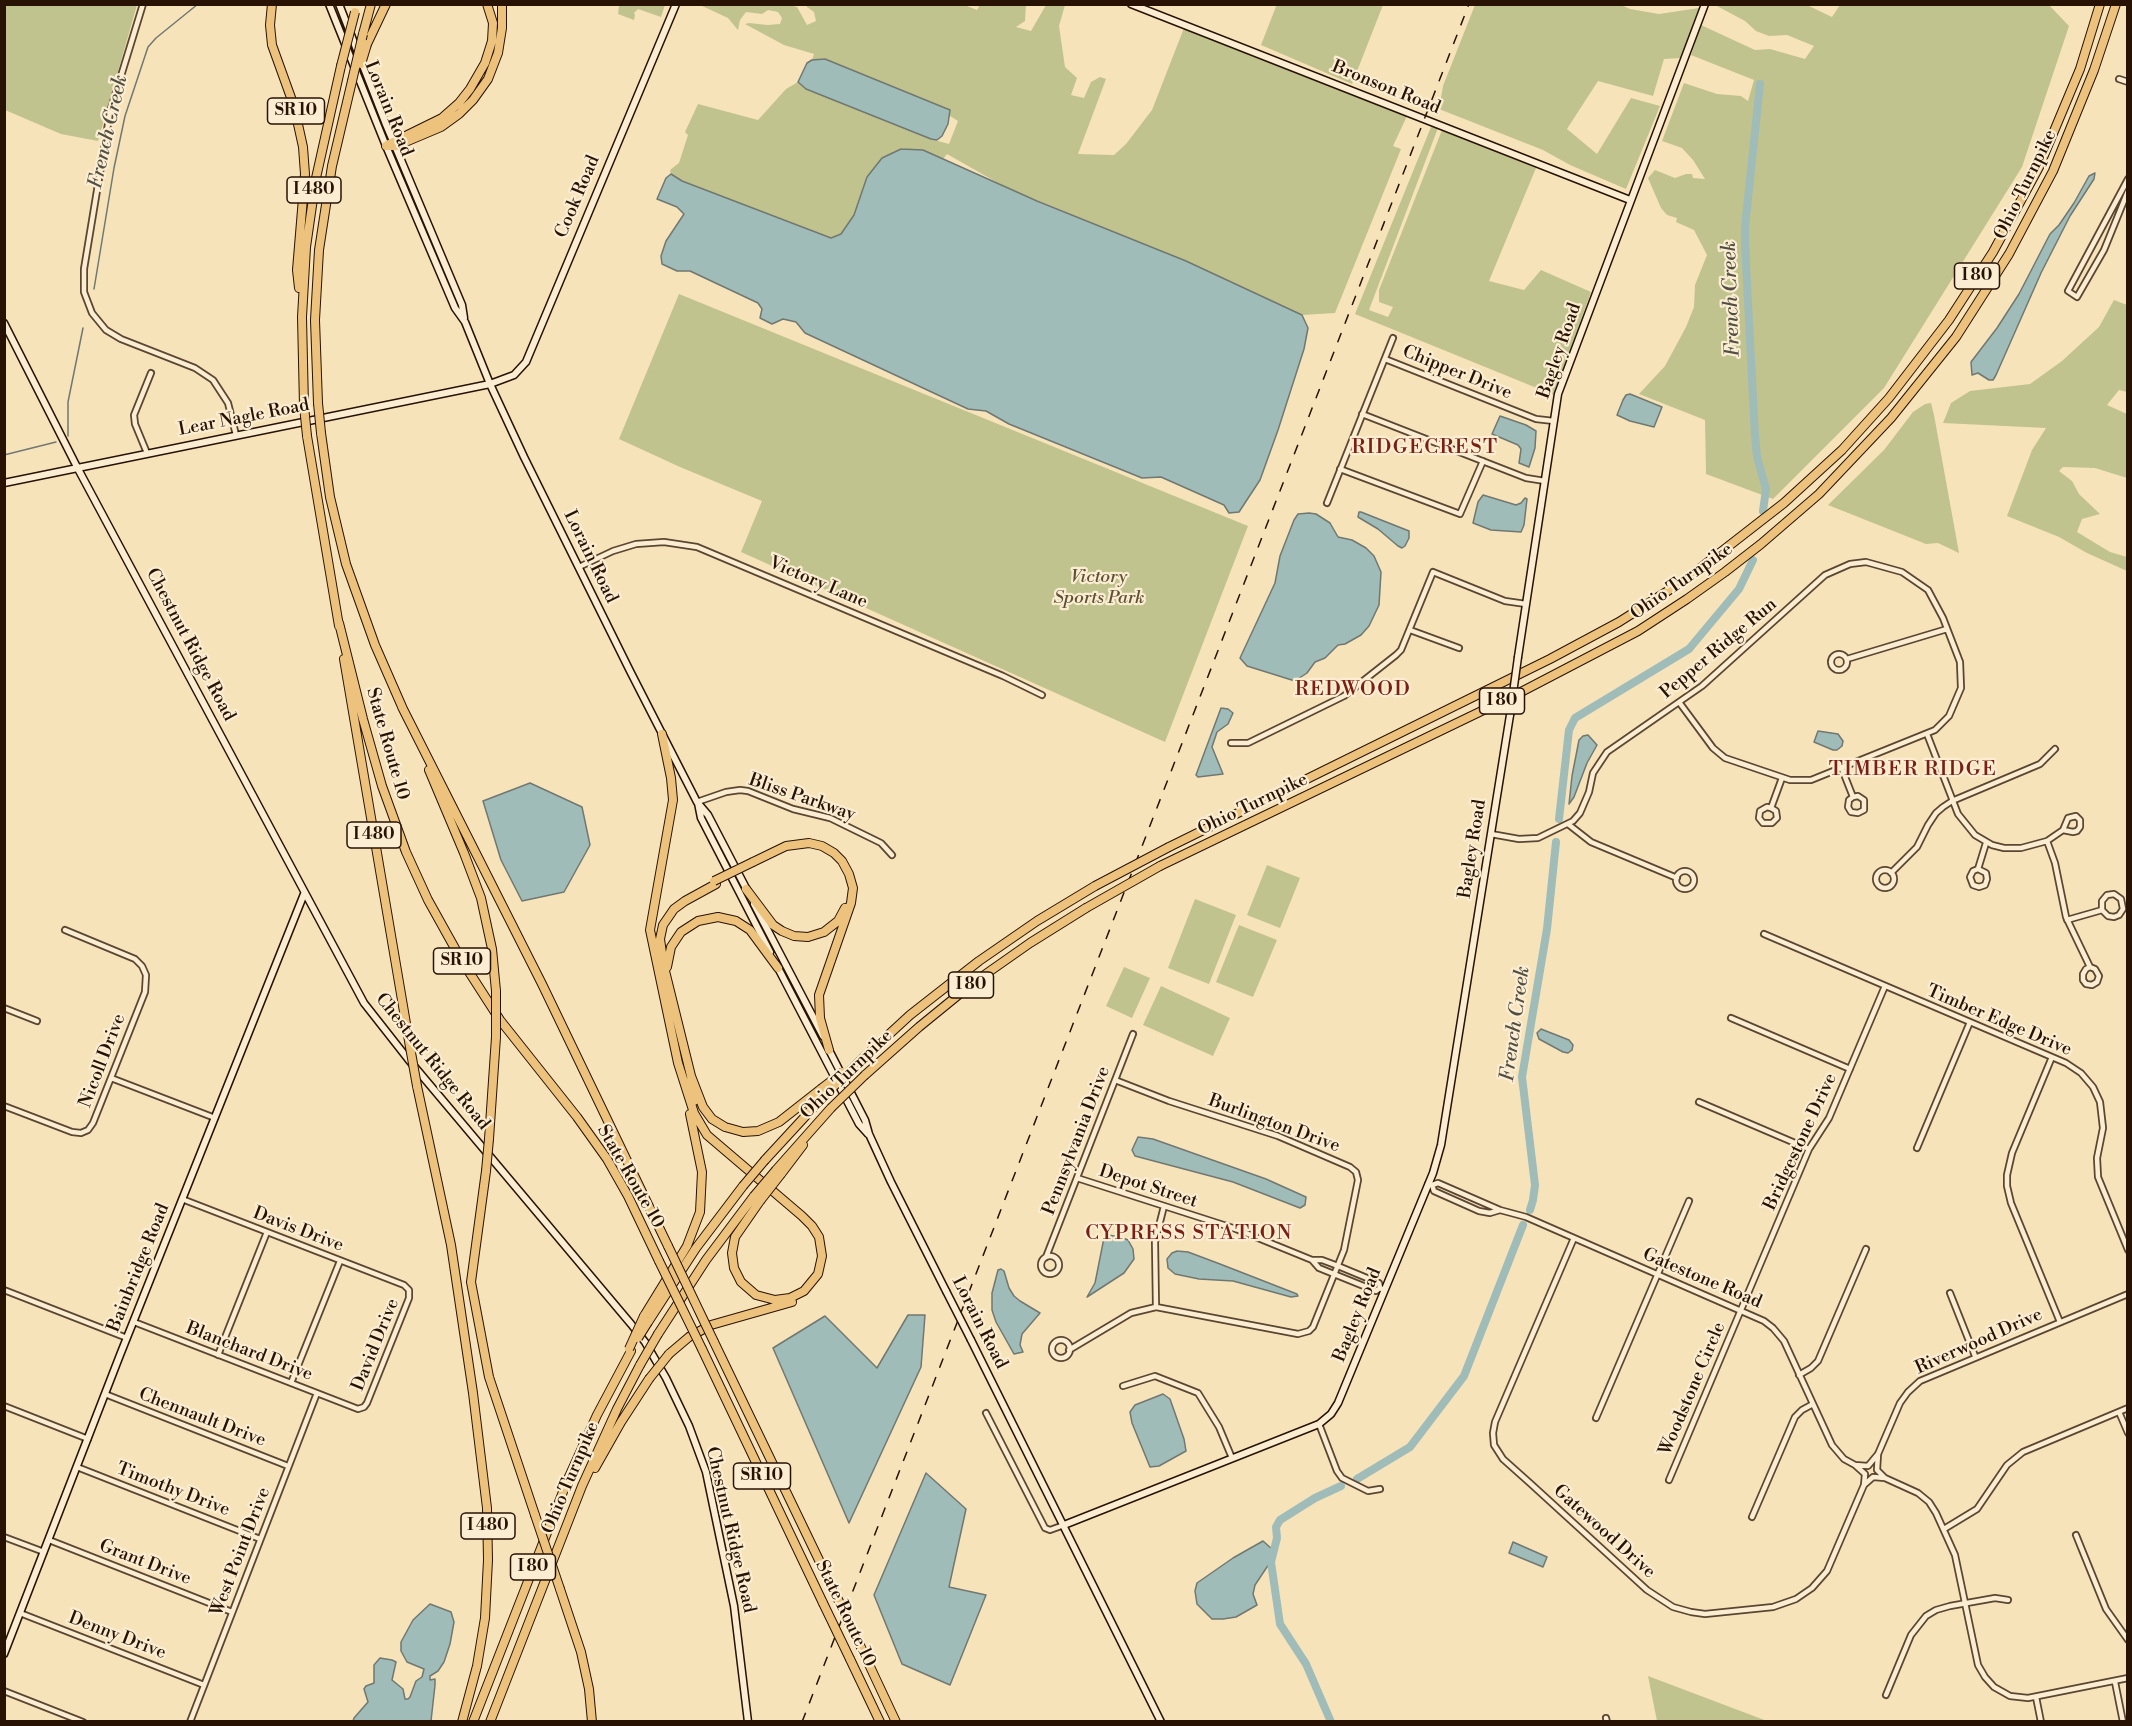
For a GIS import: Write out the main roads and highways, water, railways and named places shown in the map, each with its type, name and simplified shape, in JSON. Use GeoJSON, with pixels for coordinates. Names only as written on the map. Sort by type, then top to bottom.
{"type":"FeatureCollection","features":[{"type":"Feature","properties":{"kind":"highway","name":"SR 10"},"geometry":{"type":"LineString","coordinates":[[272,4],[270,26],[272,45],[294,106],[303,147],[304,184],[297,270],[302,317]]}},
{"type":"Feature","properties":{"kind":"highway","name":"I 480"},"geometry":{"type":"LineString","coordinates":[[371,4],[332,166],[320,242],[315,328],[321,434],[333,514],[351,580],[372,637],[461,844],[477,886],[489,931],[496,991],[496,1037],[486,1171],[471,1282],[489,1377],[584,1664],[592,1722]]}},
{"type":"Feature","properties":{"kind":"highway"},"geometry":{"type":"LineString","coordinates":[[352,81],[359,71],[367,44],[386,4]]}},
{"type":"Feature","properties":{"kind":"highway"},"geometry":{"type":"LineString","coordinates":[[395,144],[442,118],[459,103],[470,89],[482,68],[492,41],[493,23],[488,4]]}},
{"type":"Feature","properties":{"kind":"highway"},"geometry":{"type":"LineString","coordinates":[[386,146],[447,123],[477,95],[491,73],[498,53],[502,28],[502,4]]}},
{"type":"Feature","properties":{"kind":"highway","name":"Ohio Turnpike"},"geometry":{"type":"LineString","coordinates":[[473,1722],[564,1487],[646,1319],[743,1186],[822,1092],[923,1004],[979,961],[1037,921],[1095,886],[1169,847],[1619,622],[1701,568],[1784,503],[1842,450],[1889,398],[1949,320],[1993,252],[2039,167],[2079,69],[2100,4]]}},
{"type":"Feature","properties":{"kind":"highway","name":"Ohio Turnpike"},"geometry":{"type":"LineString","coordinates":[[490,1722],[582,1486],[640,1365],[706,1260],[779,1172],[798,1153],[811,1130],[831,1108],[919,1027],[973,983],[1030,943],[1086,908],[1160,866],[1521,692],[1611,646],[1687,599],[1761,544],[1819,494],[1891,418],[1956,337],[2009,254],[2053,171],[2094,70],[2116,4]]}},
{"type":"Feature","properties":{"kind":"highway","name":"I 480"},"geometry":{"type":"LineString","coordinates":[[356,8],[313,195],[304,265],[302,317],[304,406],[345,668],[410,1047],[451,1245],[487,1502],[488,1560],[485,1618],[477,1666],[462,1722]]}},
{"type":"Feature","properties":{"kind":"highway","name":"State Route 10"},"geometry":{"type":"LineString","coordinates":[[339,623],[382,786],[406,852],[432,908],[462,961],[500,1020],[603,1153],[628,1196],[880,1722]]}},
{"type":"Feature","properties":{"kind":"highway","name":"State Route 10"},"geometry":{"type":"LineString","coordinates":[[402,707],[542,984],[896,1722]]}},
{"type":"Feature","properties":{"kind":"highway"},"geometry":{"type":"LineString","coordinates":[[646,1319],[690,1240],[701,1206],[702,1172],[651,938],[651,921],[673,800],[662,734]]}},
{"type":"Feature","properties":{"kind":"highway"},"geometry":{"type":"LineString","coordinates":[[657,961],[656,934],[663,914],[679,900],[791,844],[809,843],[822,846],[834,853],[845,865],[853,888],[851,903],[819,995],[820,1018],[829,1050]]}},
{"type":"Feature","properties":{"kind":"highway"},"geometry":{"type":"LineString","coordinates":[[746,889],[773,925],[785,933],[797,936],[816,935],[830,928],[840,918],[846,906],[849,892],[845,875],[837,862],[823,852],[809,847],[795,848],[754,863]]}},
{"type":"Feature","properties":{"kind":"highway"},"geometry":{"type":"LineString","coordinates":[[715,883],[677,906],[668,916],[663,925],[661,948],[691,1076],[700,1103],[708,1115],[725,1127],[743,1132],[758,1131],[774,1125],[822,1092]]}},
{"type":"Feature","properties":{"kind":"highway"},"geometry":{"type":"LineString","coordinates":[[669,987],[668,963],[673,944],[685,929],[694,922],[706,918],[728,919],[747,927],[778,968]]}},
{"type":"Feature","properties":{"kind":"highway"},"geometry":{"type":"LineString","coordinates":[[582,1486],[649,1379],[669,1354],[684,1341],[711,1325],[802,1297],[820,1279],[826,1260],[824,1241],[813,1221],[725,1148],[707,1130],[695,1106],[691,1076]]}},
{"type":"Feature","properties":{"kind":"highway"},"geometry":{"type":"LineString","coordinates":[[685,1086],[696,1118],[711,1140],[806,1220],[819,1238],[822,1256],[818,1274],[804,1291],[790,1298],[775,1300],[756,1295],[741,1282],[734,1268],[732,1253],[735,1238],[757,1199]]}},
{"type":"Feature","properties":{"kind":"water"},"geometry":{"type":"Polygon","coordinates":[[[825,59],[950,110],[948,124],[942,136],[937,140],[931,139],[806,89],[798,82],[807,63],[812,60],[825,59]]]}},
{"type":"Feature","properties":{"kind":"water"},"geometry":{"type":"Polygon","coordinates":[[[901,149],[923,150],[1037,201],[1186,261],[1302,315],[1308,328],[1304,349],[1260,480],[1239,512],[1229,513],[1224,505],[1161,477],[1142,478],[1009,424],[986,411],[968,409],[805,333],[796,322],[783,319],[772,324],[760,318],[762,309],[758,303],[690,271],[677,271],[662,264],[661,256],[666,241],[684,214],[677,207],[657,199],[666,178],[671,174],[682,181],[831,238],[841,234],[854,215],[867,177],[882,158],[901,149]]]}},
{"type":"Feature","properties":{"kind":"water"},"geometry":{"type":"Polygon","coordinates":[[[2095,173],[2094,179],[2070,216],[2041,273],[1993,380],[1978,373],[1972,375],[1971,362],[2019,294],[2050,234],[2074,203],[2089,176],[2095,173]]]}},
{"type":"Feature","properties":{"kind":"water"},"geometry":{"type":"Polygon","coordinates":[[[1630,394],[1662,407],[1654,427],[1617,415],[1626,395],[1630,394]]]}},
{"type":"Feature","properties":{"kind":"water"},"geometry":{"type":"Polygon","coordinates":[[[1500,416],[1536,431],[1535,448],[1529,467],[1519,463],[1521,449],[1518,445],[1492,434],[1500,416]]]}},
{"type":"Feature","properties":{"kind":"water"},"geometry":{"type":"Polygon","coordinates":[[[1483,495],[1516,505],[1525,498],[1527,499],[1521,532],[1491,530],[1473,523],[1478,502],[1483,495]]]}},
{"type":"Feature","properties":{"kind":"water"},"geometry":{"type":"Polygon","coordinates":[[[1359,512],[1409,531],[1409,538],[1405,546],[1402,548],[1398,546],[1378,529],[1358,517],[1359,512]]]}},
{"type":"Feature","properties":{"kind":"water"},"geometry":{"type":"Polygon","coordinates":[[[1298,514],[1316,514],[1330,523],[1338,537],[1352,540],[1374,556],[1381,572],[1379,605],[1369,626],[1361,635],[1345,644],[1338,645],[1295,681],[1247,666],[1240,658],[1275,583],[1280,556],[1294,520],[1298,514]]]}},
{"type":"Feature","properties":{"kind":"water"},"geometry":{"type":"Polygon","coordinates":[[[1221,708],[1233,713],[1228,724],[1217,732],[1212,747],[1223,774],[1198,777],[1196,775],[1221,708]]]}},
{"type":"Feature","properties":{"kind":"water"},"geometry":{"type":"Polygon","coordinates":[[[1818,731],[1838,734],[1843,741],[1842,746],[1833,750],[1814,742],[1818,731]]]}},
{"type":"Feature","properties":{"kind":"water"},"geometry":{"type":"Polygon","coordinates":[[[1588,735],[1597,745],[1569,804],[1579,740],[1588,735]]]}},
{"type":"Feature","properties":{"kind":"water"},"geometry":{"type":"Polygon","coordinates":[[[530,783],[582,807],[590,845],[564,892],[522,901],[501,860],[483,801],[530,783]]]}},
{"type":"Feature","properties":{"kind":"water"},"geometry":{"type":"Polygon","coordinates":[[[1541,1029],[1569,1040],[1573,1045],[1572,1050],[1568,1053],[1563,1052],[1539,1039],[1537,1033],[1541,1029]]]}},
{"type":"Feature","properties":{"kind":"water"},"geometry":{"type":"Polygon","coordinates":[[[1138,1137],[1153,1139],[1266,1179],[1306,1197],[1305,1205],[1300,1208],[1233,1182],[1135,1156],[1132,1150],[1138,1137]]]}},
{"type":"Feature","properties":{"kind":"water"},"geometry":{"type":"Polygon","coordinates":[[[1108,1235],[1128,1240],[1133,1249],[1134,1259],[1124,1273],[1087,1297],[1095,1283],[1104,1238],[1108,1235]]]}},
{"type":"Feature","properties":{"kind":"water"},"geometry":{"type":"Polygon","coordinates":[[[1177,1251],[1188,1252],[1298,1296],[1291,1297],[1233,1281],[1199,1279],[1175,1274],[1168,1268],[1167,1259],[1177,1251]]]}},
{"type":"Feature","properties":{"kind":"water"},"geometry":{"type":"Polygon","coordinates":[[[998,1270],[1004,1271],[1014,1296],[1040,1313],[1022,1334],[1020,1345],[1023,1352],[1014,1354],[992,1310],[992,1293],[998,1270]]]}},
{"type":"Feature","properties":{"kind":"water"},"geometry":{"type":"Polygon","coordinates":[[[908,1315],[925,1315],[921,1367],[849,1523],[773,1348],[825,1316],[877,1368],[908,1315]]]}},
{"type":"Feature","properties":{"kind":"water"},"geometry":{"type":"Polygon","coordinates":[[[1163,1394],[1170,1399],[1186,1451],[1159,1466],[1150,1467],[1132,1423],[1130,1412],[1135,1405],[1163,1394]]]}},
{"type":"Feature","properties":{"kind":"water"},"geometry":{"type":"Polygon","coordinates":[[[926,1473],[966,1509],[949,1587],[986,1595],[950,1685],[902,1664],[874,1595],[926,1473]]]}},
{"type":"Feature","properties":{"kind":"water"},"geometry":{"type":"Polygon","coordinates":[[[1263,1541],[1272,1549],[1269,1564],[1255,1585],[1253,1594],[1257,1605],[1236,1617],[1212,1619],[1197,1604],[1195,1591],[1197,1583],[1263,1541]]]}},
{"type":"Feature","properties":{"kind":"water"},"geometry":{"type":"Polygon","coordinates":[[[1513,1542],[1547,1557],[1543,1567],[1509,1553],[1513,1542]]]}},
{"type":"Feature","properties":{"kind":"water"},"geometry":{"type":"Polygon","coordinates":[[[430,1604],[451,1612],[454,1622],[444,1662],[438,1671],[430,1676],[430,1680],[435,1679],[431,1721],[353,1721],[368,1702],[364,1689],[374,1683],[374,1665],[380,1658],[396,1662],[392,1680],[403,1689],[405,1699],[410,1697],[424,1669],[407,1662],[401,1651],[401,1642],[413,1620],[430,1604]]]}},
{"type":"Feature","properties":{"kind":"waterway","name":"French Creek"},"geometry":{"type":"LineString","coordinates":[[94,289],[125,116],[148,47],[198,4]]}},
{"type":"Feature","properties":{"kind":"waterway","name":"French Creek"},"geometry":{"type":"LineString","coordinates":[[1760,84],[1745,244],[1755,436],[1757,457],[1766,489],[1763,511]]}},
{"type":"Feature","properties":{"kind":"waterway","name":"French Creek"},"geometry":{"type":"LineString","coordinates":[[68,436],[68,402],[83,328]]}},
{"type":"Feature","properties":{"kind":"waterway","name":"French Creek"},"geometry":{"type":"LineString","coordinates":[[4,455],[56,442]]}},
{"type":"Feature","properties":{"kind":"waterway","name":"French Creek"},"geometry":{"type":"LineString","coordinates":[[1559,819],[1569,730],[1575,718],[1689,649],[1739,589],[1753,560]]}},
{"type":"Feature","properties":{"kind":"waterway","name":"French Creek"},"geometry":{"type":"LineString","coordinates":[[1530,1210],[1535,1185],[1522,1077],[1547,929],[1556,842]]}},
{"type":"Feature","properties":{"kind":"waterway","name":"French Creek"},"geometry":{"type":"LineString","coordinates":[[1357,1479],[1410,1447],[1464,1376],[1523,1225]]}},
{"type":"Feature","properties":{"kind":"waterway","name":"French Creek"},"geometry":{"type":"LineString","coordinates":[[1331,1722],[1306,1664],[1280,1624],[1271,1562],[1277,1538],[1276,1527],[1280,1520],[1315,1498],[1341,1486]]}},
{"type":"Feature","properties":{"kind":"railway"},"geometry":{"type":"LineString","coordinates":[[802,1722],[1469,4]]}},
{"type":"Feature","properties":{"kind":"district","name":"RIDGECREST"},"geometry":{"type":"Point","coordinates":[1425,448]}},
{"type":"Feature","properties":{"kind":"district","name":"REDWOOD"},"geometry":{"type":"Point","coordinates":[1353,690]}},
{"type":"Feature","properties":{"kind":"district","name":"TIMBER RIDGE"},"geometry":{"type":"Point","coordinates":[1913,770]}},
{"type":"Feature","properties":{"kind":"district","name":"CYPRESS STATION"},"geometry":{"type":"Point","coordinates":[1189,1234]}},
{"type":"Feature","properties":{"kind":"park label","name":"Victory Sports Park"},"geometry":{"type":"Point","coordinates":[1099,588]}}]}
